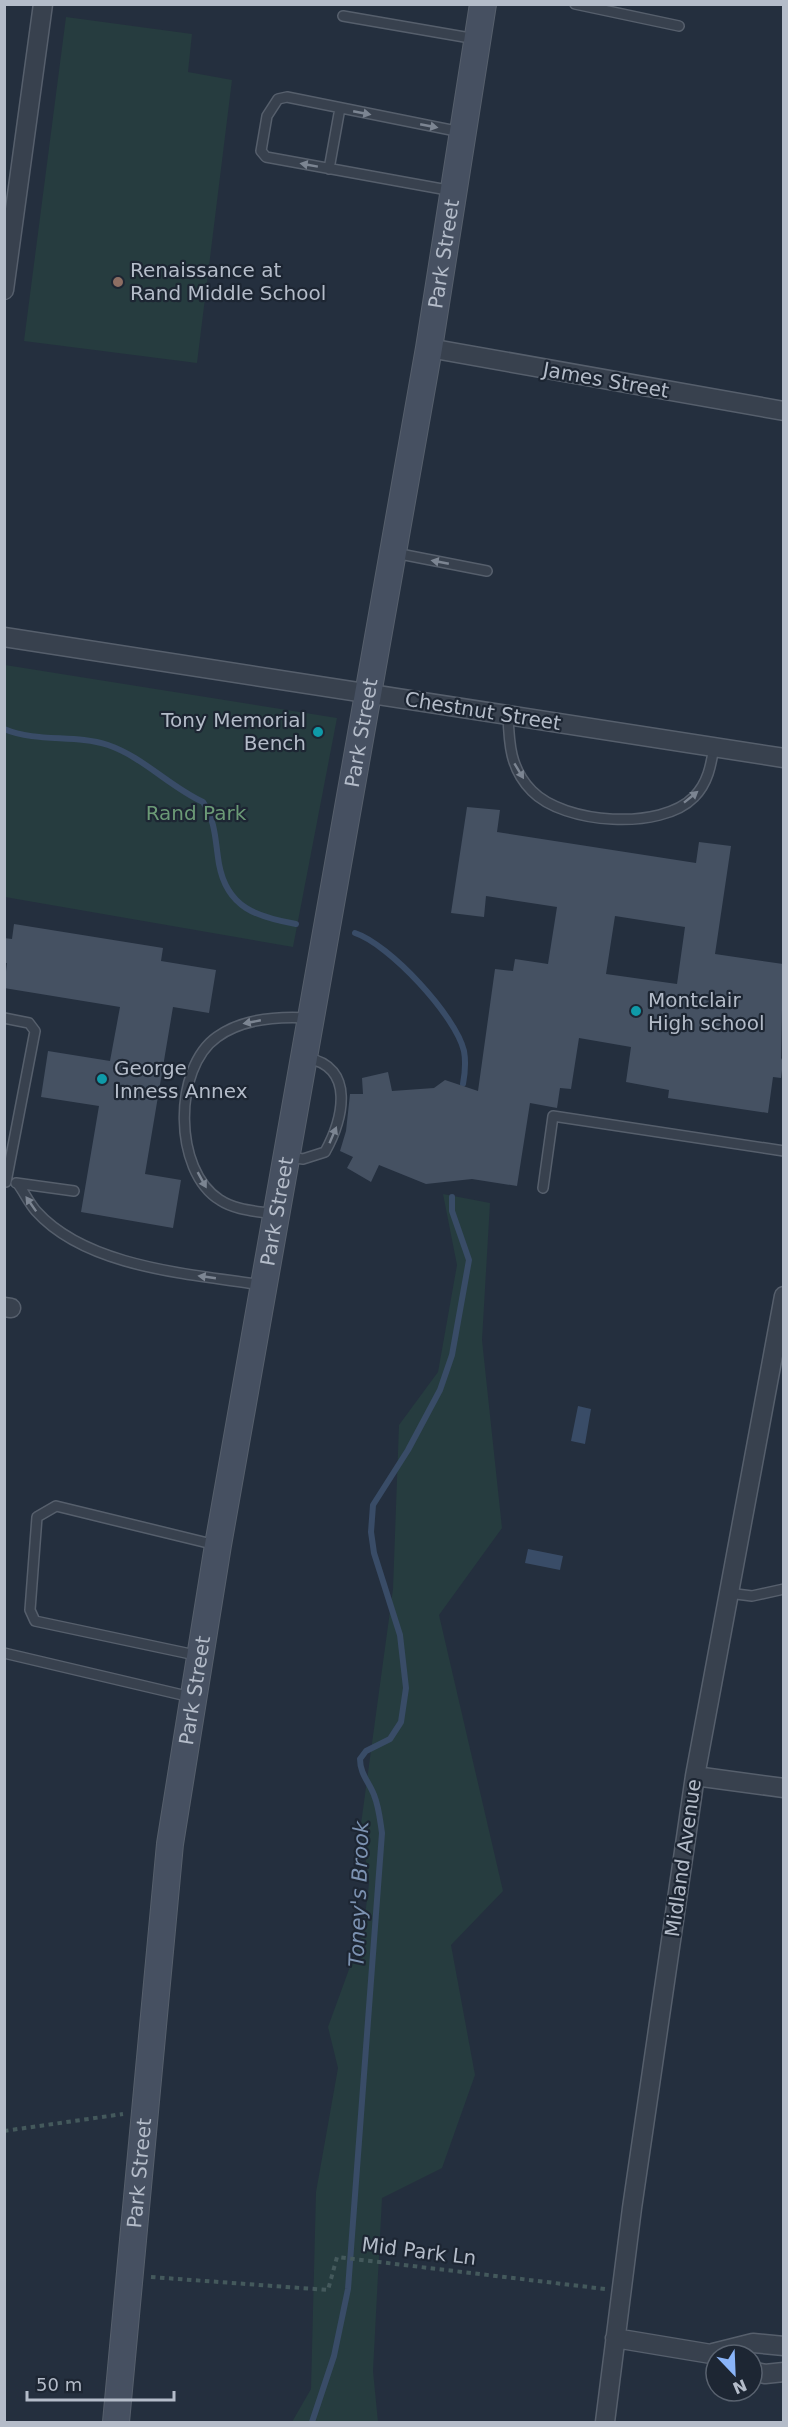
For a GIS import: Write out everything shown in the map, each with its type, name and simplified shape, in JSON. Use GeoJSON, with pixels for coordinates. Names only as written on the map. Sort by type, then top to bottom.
{"type":"FeatureCollection","features":[{"type":"Feature","properties":{"kind":"street"},"geometry":{"type":"LineString","coordinates":[[4,290],[11,185],[43,4]]}},
{"type":"Feature","properties":{"kind":"street","name":"Park Street"},"geometry":{"type":"LineString","coordinates":[[116,2422],[170,1844],[218,1545],[429,348],[483,4]]}},
{"type":"Feature","properties":{"kind":"street","name":"James Street"},"geometry":{"type":"LineString","coordinates":[[429,348],[783,411]]}},
{"type":"Feature","properties":{"kind":"street","name":"Chestnut Street"},"geometry":{"type":"LineString","coordinates":[[4,637],[783,758]]}},
{"type":"Feature","properties":{"kind":"street","name":"Midland Avenue"},"geometry":{"type":"LineString","coordinates":[[605,2422],[621,2291],[695,1776],[783,1296]]}},
{"type":"Feature","properties":{"kind":"street"},"geometry":{"type":"LineString","coordinates":[[695,1776],[783,1788]]}},
{"type":"Feature","properties":{"kind":"street"},"geometry":{"type":"LineString","coordinates":[[615,2338],[704,2352]]}},
{"type":"Feature","properties":{"kind":"street"},"geometry":{"type":"LineString","coordinates":[[764,2344],[783,2346]]}},
{"type":"Feature","properties":{"kind":"street"},"geometry":{"type":"LineString","coordinates":[[764,2374],[783,2372]]}},
{"type":"Feature","properties":{"kind":"lane"},"geometry":{"type":"LineString","coordinates":[[575,4],[679,26]]}},
{"type":"Feature","properties":{"kind":"lane"},"geometry":{"type":"LineString","coordinates":[[342,16],[478,39]]}},
{"type":"Feature","properties":{"kind":"lane"},"geometry":{"type":"LineString","coordinates":[[454,191],[266,157],[261,151],[267,116],[278,99],[287,98],[463,133]]}},
{"type":"Feature","properties":{"kind":"lane"},"geometry":{"type":"LineString","coordinates":[[329,169],[340,108]]}},
{"type":"Feature","properties":{"kind":"lane"},"geometry":{"type":"LineString","coordinates":[[393,552],[487,571]]}},
{"type":"Feature","properties":{"kind":"lane"},"geometry":{"type":"LineString","coordinates":[[508,715],[510,753],[532,792],[565,810],[586,817],[641,818],[670,811],[686,803],[703,785],[711,767],[714,747]]}},
{"type":"Feature","properties":{"kind":"lane"},"geometry":{"type":"LineString","coordinates":[[276,1215],[235,1206],[209,1192],[191,1158],[184,1125],[187,1086],[193,1064],[215,1038],[235,1025],[285,1016],[310,1018]]}},
{"type":"Feature","properties":{"kind":"lane"},"geometry":{"type":"LineString","coordinates":[[4,1018],[29,1023],[35,1031],[5,1182],[74,1191]]}},
{"type":"Feature","properties":{"kind":"lane"},"geometry":{"type":"LineString","coordinates":[[286,1157],[303,1159],[325,1152],[337,1124],[341,1092],[339,1079],[321,1060],[303,1057]]}},
{"type":"Feature","properties":{"kind":"lane"},"geometry":{"type":"LineString","coordinates":[[543,1188],[553,1116],[783,1151]]}},
{"type":"Feature","properties":{"kind":"lane"},"geometry":{"type":"LineString","coordinates":[[18,1184],[36,1210],[77,1242],[120,1258],[163,1270],[265,1285]]}},
{"type":"Feature","properties":{"kind":"lane"},"geometry":{"type":"LineString","coordinates":[[201,1656],[35,1621],[30,1610],[37,1517],[56,1506],[218,1545]]}},
{"type":"Feature","properties":{"kind":"lane"},"geometry":{"type":"LineString","coordinates":[[728,1593],[752,1596],[783,1589]]}},
{"type":"Feature","properties":{"kind":"lane"},"geometry":{"type":"LineString","coordinates":[[4,1653],[194,1698]]}},
{"type":"Feature","properties":{"kind":"path"},"geometry":{"type":"LineString","coordinates":[[4,2131],[145,2109]]}},
{"type":"Feature","properties":{"kind":"path","name":"Mid Park Ln"},"geometry":{"type":"LineString","coordinates":[[130,2274],[328,2290],[337,2257],[621,2291]]}},
{"type":"Feature","properties":{"kind":"green space"},"geometry":{"type":"Polygon","coordinates":[[[66,17],[192,34],[188,72],[232,80],[197,363],[24,341],[66,17]]]}},
{"type":"Feature","properties":{"kind":"green space","name":"Rand Park"},"geometry":{"type":"Polygon","coordinates":[[[5,665],[337,718],[293,947],[5,897],[5,665]]]}},
{"type":"Feature","properties":{"kind":"green space"},"geometry":{"type":"Polygon","coordinates":[[[443,1194],[490,1203],[482,1340],[502,1528],[439,1615],[503,1891],[451,1945],[475,2075],[442,2168],[382,2198],[373,2371],[378,2422],[292,2422],[311,2389],[316,2192],[338,2068],[328,2027],[363,1931],[369,1884],[361,1824],[393,1589],[399,1425],[438,1372],[457,1265],[443,1194]]]}},
{"type":"Feature","properties":{"kind":"water"},"geometry":{"type":"Polygon","coordinates":[[[578,1406],[591,1409],[585,1444],[571,1441],[578,1406]]]}},
{"type":"Feature","properties":{"kind":"water"},"geometry":{"type":"Polygon","coordinates":[[[528,1549],[563,1556],[560,1570],[525,1563],[528,1549]]]}},
{"type":"Feature","properties":{"kind":"building","name":"Montclair High school"},"geometry":{"type":"Polygon","coordinates":[[[467,807],[500,810],[497,832],[696,863],[699,842],[731,846],[715,954],[783,964],[781,1058],[783,1062],[781,1078],[773,1077],[768,1113],[668,1098],[669,1090],[626,1082],[631,1047],[579,1038],[571,1089],[560,1088],[557,1108],[530,1103],[517,1186],[472,1179],[426,1184],[379,1165],[371,1182],[347,1168],[353,1157],[340,1151],[346,1131],[350,1094],[363,1094],[362,1078],[388,1072],[392,1091],[434,1088],[445,1080],[478,1091],[495,969],[513,971],[515,959],[548,964],[557,907],[486,896],[484,917],[451,913],[467,807]],[[615,916],[606,974],[677,984],[685,927],[615,916]]]}},
{"type":"Feature","properties":{"kind":"building","name":"George Inness Annex"},"geometry":{"type":"Polygon","coordinates":[[[14,924],[163,948],[161,961],[216,970],[209,1013],[173,1007],[145,1174],[181,1180],[173,1228],[81,1212],[99,1106],[41,1097],[48,1051],[110,1061],[120,1007],[4,988],[7,963],[4,963],[4,938],[12,939],[14,924]]]}},
{"type":"Feature","properties":{"kind":"waterway","name":"Toney's Brook"},"geometry":{"type":"LineString","coordinates":[[4,729],[30,736],[82,740],[108,745],[145,764],[203,802],[213,824],[219,864],[229,891],[246,908],[257,914],[296,924]]}},
{"type":"Feature","properties":{"kind":"waterway","name":"Toney's Brook"},"geometry":{"type":"LineString","coordinates":[[355,933],[385,951],[402,966],[435,1001],[448,1019],[464,1051],[463,1084]]}},
{"type":"Feature","properties":{"kind":"waterway","name":"Toney's Brook"},"geometry":{"type":"LineString","coordinates":[[312,2422],[334,2356],[348,2289],[382,1833],[377,1804],[363,1774],[360,1759],[366,1751],[390,1739],[401,1722],[406,1688],[400,1635],[374,1553],[371,1532],[373,1505],[408,1450],[440,1390],[452,1355],[469,1260],[452,1211],[452,1197]]}},
{"type":"Feature","properties":{"kind":"place","name":"Renaissance at Rand Middle School"},"geometry":{"type":"Point","coordinates":[118,282]}},
{"type":"Feature","properties":{"kind":"place","name":"Tony Memorial Bench"},"geometry":{"type":"Point","coordinates":[318,732]}},
{"type":"Feature","properties":{"kind":"place","name":"Montclair High school"},"geometry":{"type":"Point","coordinates":[636,1011]}},
{"type":"Feature","properties":{"kind":"place","name":"George Inness Annex"},"geometry":{"type":"Point","coordinates":[102,1079]}}]}
